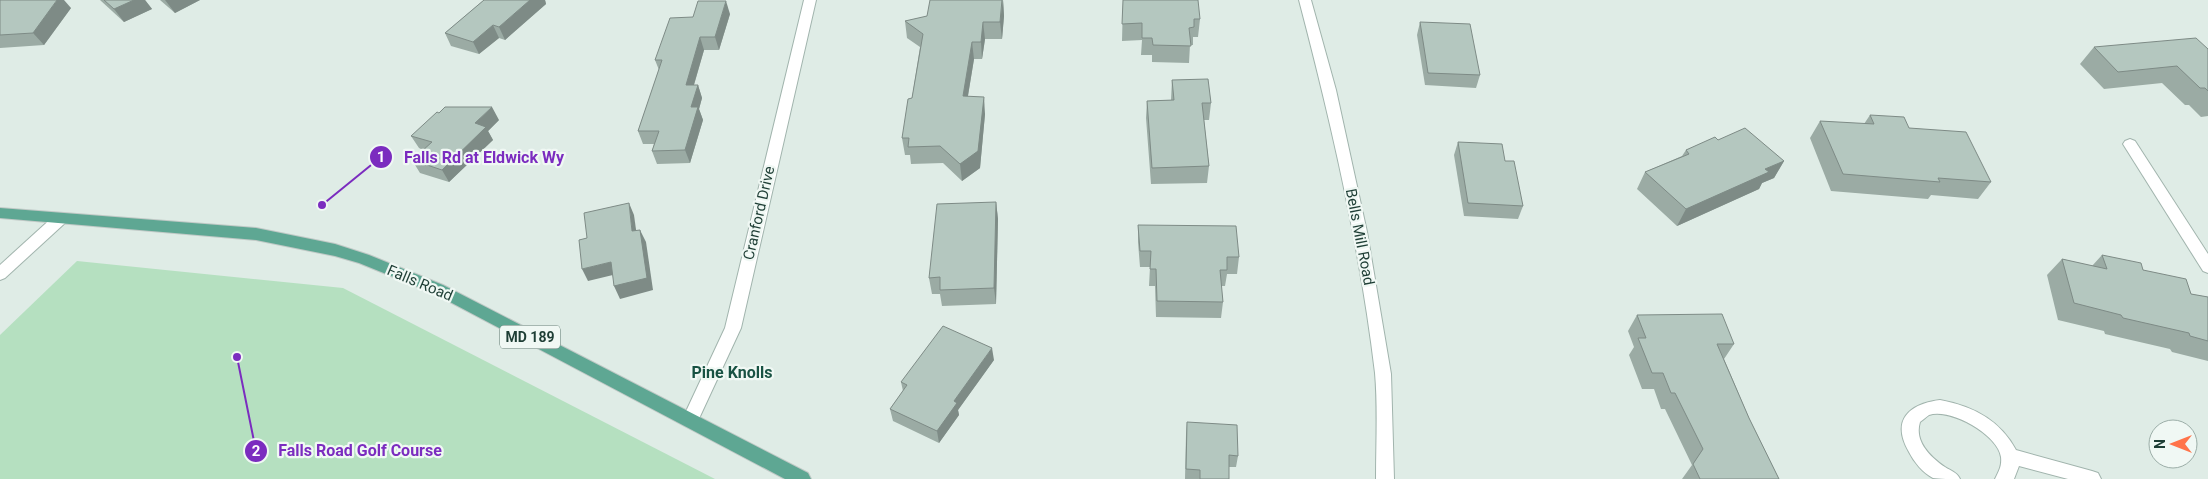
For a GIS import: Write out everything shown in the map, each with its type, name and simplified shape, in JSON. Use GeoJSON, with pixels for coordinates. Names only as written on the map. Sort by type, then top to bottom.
{"type":"FeatureCollection","features":[{"type":"Feature","properties":{"kind":"main road","name":"Falls Road"},"geometry":{"type":"LineString","coordinates":[[0,213],[256,234],[320,246],[357,257],[438,289],[802,479]]}},
{"type":"Feature","properties":{"kind":"street","name":"Cranford Drive"},"geometry":{"type":"LineString","coordinates":[[690,420],[732,328],[810,0]]}},
{"type":"Feature","properties":{"kind":"street","name":"Bells Mill Road"},"geometry":{"type":"LineString","coordinates":[[1306,0],[1330,90],[1360,232],[1383,374],[1385,479]]}},
{"type":"Feature","properties":{"kind":"street"},"geometry":{"type":"LineString","coordinates":[[2130,144],[2208,267]]}},
{"type":"Feature","properties":{"kind":"street"},"geometry":{"type":"LineString","coordinates":[[0,274],[60,219]]}},
{"type":"Feature","properties":{"kind":"street"},"geometry":{"type":"LineString","coordinates":[[1951,479],[1927,464],[1916,450],[1910,436],[1910,424],[1916,414],[1927,409],[1942,408],[1959,411],[1976,418],[1991,429],[2003,442],[2010,456],[2010,469],[2004,479]]}},
{"type":"Feature","properties":{"kind":"street"},"geometry":{"type":"LineString","coordinates":[[2010,456],[2048,465],[2092,479]]}},
{"type":"Feature","properties":{"kind":"green space"},"geometry":{"type":"Polygon","coordinates":[[[77,261],[343,288],[715,479],[0,479],[0,335],[77,261]]]}},
{"type":"Feature","properties":{"kind":"building"},"geometry":{"type":"Polygon","coordinates":[[[0,0],[57,0],[33,33],[0,35],[0,0]]]}},
{"type":"Feature","properties":{"kind":"building"},"geometry":{"type":"Polygon","coordinates":[[[104,0],[134,0],[114,9],[104,0]]]}},
{"type":"Feature","properties":{"kind":"building"},"geometry":{"type":"Polygon","coordinates":[[[484,0],[530,0],[499,27],[493,25],[473,42],[445,33],[484,0]]]}},
{"type":"Feature","properties":{"kind":"building"},"geometry":{"type":"Polygon","coordinates":[[[930,0],[1002,0],[1000,22],[983,22],[981,42],[972,42],[963,96],[984,97],[978,151],[960,164],[940,146],[908,147],[909,138],[902,138],[908,99],[912,98],[923,34],[905,21],[927,16],[930,0]]]}},
{"type":"Feature","properties":{"kind":"building"},"geometry":{"type":"Polygon","coordinates":[[[1123,0],[1198,0],[1200,19],[1194,19],[1194,27],[1189,28],[1191,46],[1153,45],[1152,38],[1142,38],[1142,23],[1122,24],[1123,0]]]}},
{"type":"Feature","properties":{"kind":"building"},"geometry":{"type":"Polygon","coordinates":[[[698,1],[726,1],[715,37],[700,37],[686,85],[698,85],[691,107],[698,107],[685,150],[652,151],[659,131],[638,131],[662,60],[655,60],[670,18],[693,17],[698,1]]]}},
{"type":"Feature","properties":{"kind":"building"},"geometry":{"type":"Polygon","coordinates":[[[1420,22],[1470,24],[1480,75],[1428,73],[1420,22]]]}},
{"type":"Feature","properties":{"kind":"building"},"geometry":{"type":"Polygon","coordinates":[[[2196,38],[2208,49],[2208,91],[2205,88],[2200,88],[2177,66],[2118,72],[2094,47],[2196,38]]]}},
{"type":"Feature","properties":{"kind":"building"},"geometry":{"type":"Polygon","coordinates":[[[1208,79],[1211,103],[1202,103],[1209,166],[1152,168],[1147,101],[1174,100],[1172,80],[1208,79]]]}},
{"type":"Feature","properties":{"kind":"building"},"geometry":{"type":"Polygon","coordinates":[[[445,107],[492,107],[475,123],[486,127],[442,170],[412,160],[432,142],[411,136],[445,107]]]}},
{"type":"Feature","properties":{"kind":"building"},"geometry":{"type":"Polygon","coordinates":[[[1870,115],[1904,117],[1909,128],[1966,132],[1991,182],[1938,178],[1940,182],[1843,174],[1820,121],[1874,124],[1870,115]]]}},
{"type":"Feature","properties":{"kind":"building"},"geometry":{"type":"Polygon","coordinates":[[[1745,128],[1784,161],[1765,169],[1769,172],[1686,209],[1645,172],[1689,154],[1686,150],[1715,137],[1718,140],[1745,128]]]}},
{"type":"Feature","properties":{"kind":"building"},"geometry":{"type":"Polygon","coordinates":[[[1458,142],[1502,144],[1505,161],[1514,161],[1523,206],[1468,203],[1458,142]]]}},
{"type":"Feature","properties":{"kind":"building"},"geometry":{"type":"Polygon","coordinates":[[[996,202],[994,288],[940,290],[940,277],[929,278],[937,204],[996,202]]]}},
{"type":"Feature","properties":{"kind":"building"},"geometry":{"type":"Polygon","coordinates":[[[629,203],[632,231],[640,230],[647,278],[614,286],[611,262],[582,269],[579,240],[587,238],[584,213],[629,203]]]}},
{"type":"Feature","properties":{"kind":"building"},"geometry":{"type":"Polygon","coordinates":[[[1138,225],[1236,226],[1239,257],[1227,257],[1227,270],[1220,270],[1223,302],[1157,301],[1156,269],[1150,269],[1151,251],[1140,251],[1138,225]]]}},
{"type":"Feature","properties":{"kind":"building"},"geometry":{"type":"Polygon","coordinates":[[[2102,255],[2141,263],[2143,270],[2186,279],[2191,294],[2208,297],[2208,341],[2190,336],[2189,333],[2123,318],[2121,315],[2074,303],[2062,259],[2107,269],[2102,255]]]}},
{"type":"Feature","properties":{"kind":"building"},"geometry":{"type":"Polygon","coordinates":[[[1722,314],[1734,344],[1717,344],[1749,418],[1779,479],[1700,479],[1693,464],[1703,449],[1675,393],[1671,393],[1663,373],[1652,373],[1638,338],[1646,338],[1637,315],[1722,314]]]}},
{"type":"Feature","properties":{"kind":"building"},"geometry":{"type":"Polygon","coordinates":[[[943,326],[992,348],[954,401],[957,403],[937,431],[890,409],[907,385],[901,382],[943,326]]]}},
{"type":"Feature","properties":{"kind":"building"},"geometry":{"type":"Polygon","coordinates":[[[1187,422],[1237,425],[1238,456],[1229,455],[1229,479],[1200,479],[1200,470],[1186,469],[1187,422]]]}},
{"type":"Feature","properties":{"kind":"place","name":"Falls Rd at Eldwick Wy"},"geometry":{"type":"Point","coordinates":[322,205]}},
{"type":"Feature","properties":{"kind":"place","name":"Falls Road Golf Course"},"geometry":{"type":"Point","coordinates":[237,357]}},
{"type":"Feature","properties":{"kind":"district","name":"Pine Knolls"},"geometry":{"type":"Point","coordinates":[732,372]}}]}
